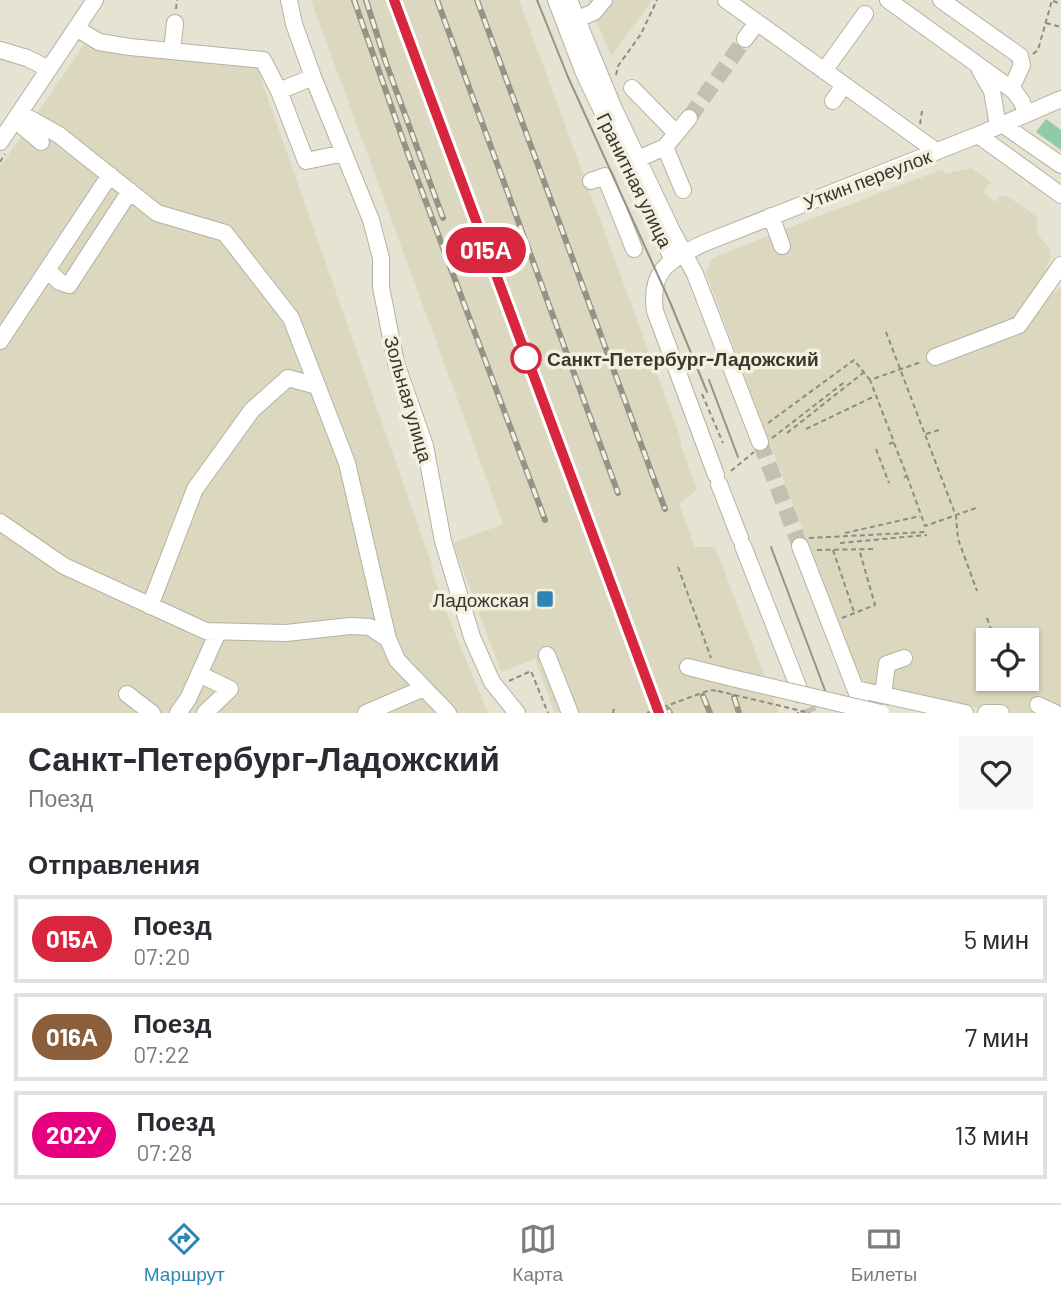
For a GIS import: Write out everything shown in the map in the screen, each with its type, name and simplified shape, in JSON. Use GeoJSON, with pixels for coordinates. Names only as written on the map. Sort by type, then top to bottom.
{"type":"FeatureCollection","features":[{"type":"Feature","properties":{"kind":"street"},"geometry":{"type":"LineString","coordinates":[[0,142],[95,0]]}},
{"type":"Feature","properties":{"kind":"street","name":"Зольная улица"},"geometry":{"type":"LineString","coordinates":[[289,0],[294,24],[313,77],[371,220],[381,258],[381,287],[396,363],[425,446],[443,541],[472,637],[492,682],[510,711]]}},
{"type":"Feature","properties":{"kind":"street","name":"Гранитная улица"},"geometry":{"type":"LineString","coordinates":[[556,0],[583,71],[655,224],[678,257],[695,274],[762,440]]}},
{"type":"Feature","properties":{"kind":"street","name":"Гранитная улица"},"geometry":{"type":"LineString","coordinates":[[569,0],[678,257]]}},
{"type":"Feature","properties":{"kind":"street"},"geometry":{"type":"LineString","coordinates":[[576,20],[594,12],[604,0]]}},
{"type":"Feature","properties":{"kind":"street"},"geometry":{"type":"LineString","coordinates":[[726,0],[936,151]]}},
{"type":"Feature","properties":{"kind":"street"},"geometry":{"type":"LineString","coordinates":[[888,0],[1011,89],[1022,102],[1026,113]]}},
{"type":"Feature","properties":{"kind":"street"},"geometry":{"type":"LineString","coordinates":[[941,0],[1020,56],[1022,65],[1011,89]]}},
{"type":"Feature","properties":{"kind":"street"},"geometry":{"type":"LineString","coordinates":[[824,71],[865,14]]}},
{"type":"Feature","properties":{"kind":"street"},"geometry":{"type":"LineString","coordinates":[[746,38],[757,22]]}},
{"type":"Feature","properties":{"kind":"street"},"geometry":{"type":"LineString","coordinates":[[172,51],[175,23]]}},
{"type":"Feature","properties":{"kind":"street"},"geometry":{"type":"LineString","coordinates":[[76,28],[99,42],[263,60],[279,91],[306,161],[344,153]]}},
{"type":"Feature","properties":{"kind":"street"},"geometry":{"type":"LineString","coordinates":[[0,50],[27,58],[48,69]]}},
{"type":"Feature","properties":{"kind":"street"},"geometry":{"type":"LineString","coordinates":[[972,60],[992,90],[1000,125],[1061,166]]}},
{"type":"Feature","properties":{"kind":"street"},"geometry":{"type":"LineString","coordinates":[[279,91],[313,77]]}},
{"type":"Feature","properties":{"kind":"street"},"geometry":{"type":"LineString","coordinates":[[833,101],[844,85]]}},
{"type":"Feature","properties":{"kind":"street"},"geometry":{"type":"LineString","coordinates":[[632,89],[676,133]]}},
{"type":"Feature","properties":{"kind":"street","name":"Уткин переулок"},"geometry":{"type":"LineString","coordinates":[[678,257],[771,216],[978,135],[1061,99]]}},
{"type":"Feature","properties":{"kind":"street"},"geometry":{"type":"LineString","coordinates":[[17,117],[41,142]]}},
{"type":"Feature","properties":{"kind":"street"},"geometry":{"type":"LineString","coordinates":[[17,117],[59,135],[157,213],[225,233],[291,318],[347,463],[388,639],[397,660],[449,713]]}},
{"type":"Feature","properties":{"kind":"street"},"geometry":{"type":"LineString","coordinates":[[638,159],[665,147],[689,118]]}},
{"type":"Feature","properties":{"kind":"street"},"geometry":{"type":"LineString","coordinates":[[978,135],[1061,195]]}},
{"type":"Feature","properties":{"kind":"street"},"geometry":{"type":"LineString","coordinates":[[665,147],[683,190]]}},
{"type":"Feature","properties":{"kind":"street"},"geometry":{"type":"LineString","coordinates":[[0,341],[110,175]]}},
{"type":"Feature","properties":{"kind":"street"},"geometry":{"type":"LineString","coordinates":[[591,181],[605,176],[631,242],[655,224]]}},
{"type":"Feature","properties":{"kind":"street"},"geometry":{"type":"LineString","coordinates":[[47,271],[69,285],[130,191]]}},
{"type":"Feature","properties":{"kind":"street"},"geometry":{"type":"LineString","coordinates":[[771,216],[782,246]]}},
{"type":"Feature","properties":{"kind":"street","name":"Гранитная улица"},"geometry":{"type":"LineString","coordinates":[[678,257],[663,268],[655,281],[655,311],[798,686]]}},
{"type":"Feature","properties":{"kind":"street"},"geometry":{"type":"LineString","coordinates":[[935,357],[1019,325],[1061,265]]}},
{"type":"Feature","properties":{"kind":"street"},"geometry":{"type":"LineString","coordinates":[[150,606],[195,489],[252,410],[288,378],[317,386]]}},
{"type":"Feature","properties":{"kind":"street"},"geometry":{"type":"LineString","coordinates":[[0,522],[64,566],[206,631],[286,634],[350,626],[370,627],[388,639]]}},
{"type":"Feature","properties":{"kind":"street"},"geometry":{"type":"LineString","coordinates":[[808,544],[858,695],[883,695],[965,713]]}},
{"type":"Feature","properties":{"kind":"street"},"geometry":{"type":"LineString","coordinates":[[178,713],[188,699],[218,632]]}},
{"type":"Feature","properties":{"kind":"street"},"geometry":{"type":"LineString","coordinates":[[547,654],[570,713]]}},
{"type":"Feature","properties":{"kind":"street"},"geometry":{"type":"LineString","coordinates":[[883,695],[887,664],[904,658]]}},
{"type":"Feature","properties":{"kind":"street"},"geometry":{"type":"LineString","coordinates":[[688,667],[714,684],[838,713]]}},
{"type":"Feature","properties":{"kind":"street"},"geometry":{"type":"LineString","coordinates":[[199,674],[230,689],[205,713]]}},
{"type":"Feature","properties":{"kind":"street"},"geometry":{"type":"LineString","coordinates":[[714,684],[881,713]]}},
{"type":"Feature","properties":{"kind":"street"},"geometry":{"type":"LineString","coordinates":[[366,713],[424,688]]}},
{"type":"Feature","properties":{"kind":"street"},"geometry":{"type":"LineString","coordinates":[[127,694],[152,713]]}},
{"type":"Feature","properties":{"kind":"street"},"geometry":{"type":"LineString","coordinates":[[1038,705],[1056,713],[1061,699]]}},
{"type":"Feature","properties":{"kind":"street"},"geometry":{"type":"LineString","coordinates":[[986,713],[1001,713]]}},
{"type":"Feature","properties":{"kind":"path"},"geometry":{"type":"LineString","coordinates":[[616,75],[618,66],[641,34],[657,0]]}},
{"type":"Feature","properties":{"kind":"path"},"geometry":{"type":"LineString","coordinates":[[1035,52],[1052,1],[1061,4]]}},
{"type":"Feature","properties":{"kind":"path"},"geometry":{"type":"LineString","coordinates":[[1045,23],[1061,27]]}},
{"type":"Feature","properties":{"kind":"path"},"geometry":{"type":"LineString","coordinates":[[920,126],[922,111]]}},
{"type":"Feature","properties":{"kind":"path"},"geometry":{"type":"LineString","coordinates":[[886,332],[956,516],[958,539],[977,591]]}},
{"type":"Feature","properties":{"kind":"path"},"geometry":{"type":"LineString","coordinates":[[870,380],[935,357]]}},
{"type":"Feature","properties":{"kind":"path"},"geometry":{"type":"LineString","coordinates":[[719,479],[854,360],[870,380],[927,535],[808,544]]}},
{"type":"Feature","properties":{"kind":"path"},"geometry":{"type":"LineString","coordinates":[[859,376],[856,372],[861,368]]}},
{"type":"Feature","properties":{"kind":"path"},"geometry":{"type":"LineString","coordinates":[[787,433],[864,372]]}},
{"type":"Feature","properties":{"kind":"path"},"geometry":{"type":"LineString","coordinates":[[762,440],[846,381]]}},
{"type":"Feature","properties":{"kind":"path"},"geometry":{"type":"LineString","coordinates":[[702,394],[723,443]]}},
{"type":"Feature","properties":{"kind":"path"},"geometry":{"type":"LineString","coordinates":[[807,429],[876,396]]}},
{"type":"Feature","properties":{"kind":"path"},"geometry":{"type":"LineString","coordinates":[[926,435],[942,429]]}},
{"type":"Feature","properties":{"kind":"path"},"geometry":{"type":"LineString","coordinates":[[890,444],[894,442]]}},
{"type":"Feature","properties":{"kind":"path"},"geometry":{"type":"LineString","coordinates":[[876,449],[889,483]]}},
{"type":"Feature","properties":{"kind":"path"},"geometry":{"type":"LineString","coordinates":[[902,478],[907,476]]}},
{"type":"Feature","properties":{"kind":"path"},"geometry":{"type":"LineString","coordinates":[[925,526],[976,508]]}},
{"type":"Feature","properties":{"kind":"path"},"geometry":{"type":"LineString","coordinates":[[845,533],[921,515]]}},
{"type":"Feature","properties":{"kind":"path"},"geometry":{"type":"LineString","coordinates":[[840,543],[915,534]]}},
{"type":"Feature","properties":{"kind":"path"},"geometry":{"type":"LineString","coordinates":[[808,544],[833,550],[873,549]]}},
{"type":"Feature","properties":{"kind":"path"},"geometry":{"type":"LineString","coordinates":[[834,621],[875,605],[859,549]]}},
{"type":"Feature","properties":{"kind":"path"},"geometry":{"type":"LineString","coordinates":[[833,550],[854,613]]}},
{"type":"Feature","properties":{"kind":"path"},"geometry":{"type":"LineString","coordinates":[[678,567],[714,684]]}},
{"type":"Feature","properties":{"kind":"path"},"geometry":{"type":"LineString","coordinates":[[987,618],[991,628]]}},
{"type":"Feature","properties":{"kind":"path"},"geometry":{"type":"LineString","coordinates":[[508,682],[531,671],[548,713]]}},
{"type":"Feature","properties":{"kind":"path"},"geometry":{"type":"LineString","coordinates":[[647,713],[714,684],[810,713]]}},
{"type":"Feature","properties":{"kind":"shaded area"},"geometry":{"type":"Polygon","coordinates":[[[311,0],[519,0],[682,442],[680,443],[697,490],[679,504],[695,547],[715,547],[779,713],[557,713],[535,659],[501,672],[453,543],[503,524],[311,0]]]}},
{"type":"Feature","properties":{"kind":"shaded area"},"geometry":{"type":"Polygon","coordinates":[[[588,0],[652,0],[611,56],[588,0]]]}},
{"type":"Feature","properties":{"kind":"shaded area"},"geometry":{"type":"Polygon","coordinates":[[[84,45],[260,65],[260,76],[432,565],[444,607],[488,713],[0,713],[0,167],[84,45]]]}},
{"type":"Feature","properties":{"kind":"shaded area"},"geometry":{"type":"Polygon","coordinates":[[[972,168],[991,182],[983,193],[995,202],[1000,196],[1006,195],[1037,217],[1037,234],[1049,247],[1051,255],[1040,290],[1023,315],[1061,287],[1061,713],[991,713],[985,709],[871,686],[858,677],[706,273],[712,258],[768,236],[772,238],[785,229],[943,169],[944,174],[972,168]]]}},
{"type":"Feature","properties":{"kind":"green space"},"geometry":{"type":"Polygon","coordinates":[[[1046,119],[1061,130],[1061,150],[1036,132],[1046,119]]]}},
{"type":"Feature","properties":{"kind":"tunnel"},"geometry":{"type":"LineString","coordinates":[[689,118],[745,39]]}},
{"type":"Feature","properties":{"kind":"tunnel"},"geometry":{"type":"LineString","coordinates":[[760,442],[800,546]]}},
{"type":"Feature","properties":{"kind":"tunnel"},"geometry":{"type":"LineString","coordinates":[[798,686],[809,713]]}},
{"type":"Feature","properties":{"kind":"tram line"},"geometry":{"type":"LineString","coordinates":[[537,0],[568,77],[670,302],[707,392]]}},
{"type":"Feature","properties":{"kind":"tram line"},"geometry":{"type":"LineString","coordinates":[[709,380],[738,457]]}},
{"type":"Feature","properties":{"kind":"tram line"},"geometry":{"type":"LineString","coordinates":[[771,547],[826,693]]}},
{"type":"Feature","properties":{"kind":"railway"},"geometry":{"type":"LineString","coordinates":[[354,0],[408,154],[545,520]]}},
{"type":"Feature","properties":{"kind":"railway"},"geometry":{"type":"LineString","coordinates":[[366,0],[386,63],[443,218]]}},
{"type":"Feature","properties":{"kind":"railway"},"geometry":{"type":"LineString","coordinates":[[394,0],[581,506]]}},
{"type":"Feature","properties":{"kind":"railway"},"geometry":{"type":"LineString","coordinates":[[437,0],[618,493]]}},
{"type":"Feature","properties":{"kind":"railway"},"geometry":{"type":"LineString","coordinates":[[477,0],[665,509]]}},
{"type":"Feature","properties":{"kind":"railway"},"geometry":{"type":"LineString","coordinates":[[703,696],[710,713]]}},
{"type":"Feature","properties":{"kind":"railway"},"geometry":{"type":"LineString","coordinates":[[734,697],[739,713]]}},
{"type":"Feature","properties":{"kind":"train","name":"015А"},"geometry":{"type":"LineString","coordinates":[[394,0],[659,713]]}},
{"type":"Feature","properties":{"kind":"place","name":"Санкт-Петербург-Ладожский"},"geometry":{"type":"Point","coordinates":[526,358]}},
{"type":"Feature","properties":{"kind":"place","name":"Ладожская"},"geometry":{"type":"Point","coordinates":[545,599]}}]}
